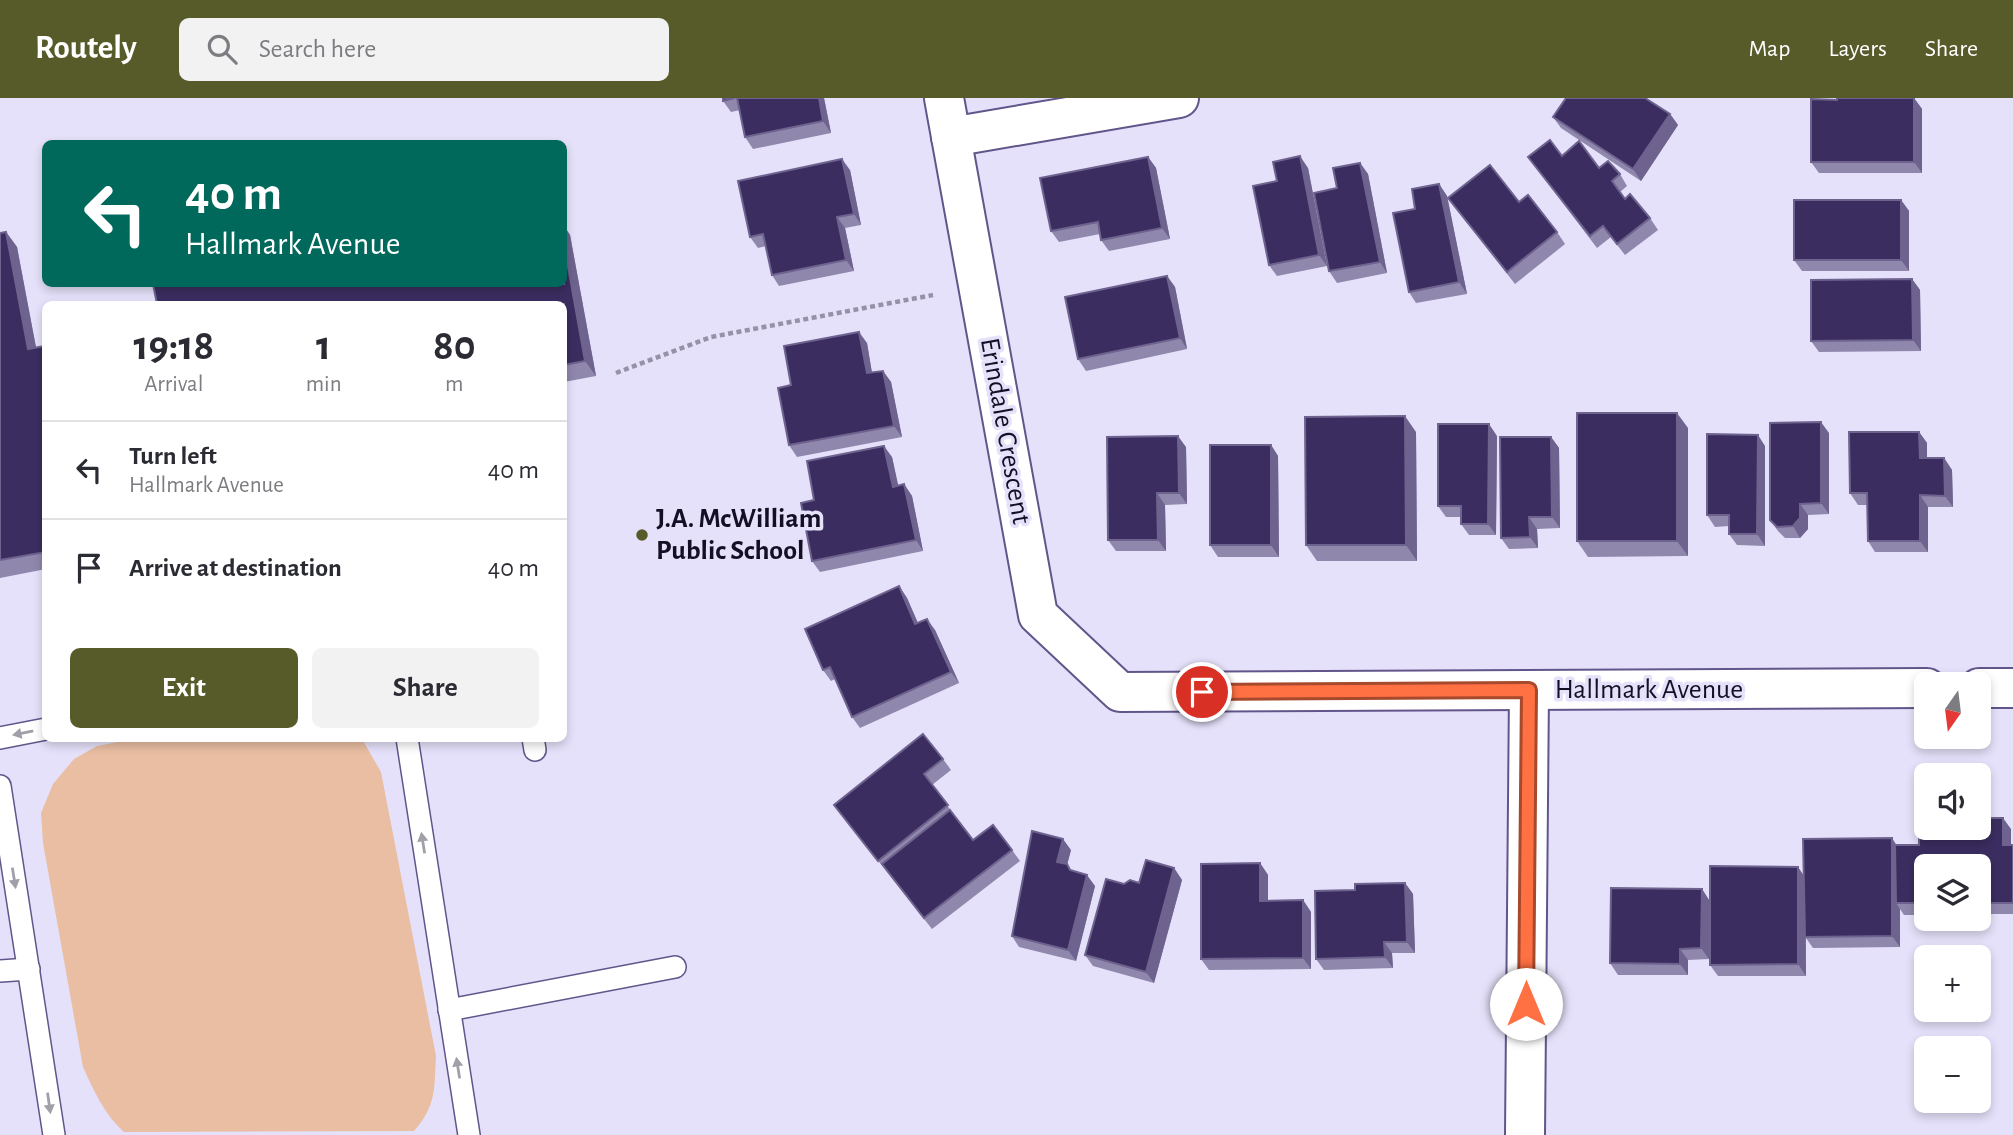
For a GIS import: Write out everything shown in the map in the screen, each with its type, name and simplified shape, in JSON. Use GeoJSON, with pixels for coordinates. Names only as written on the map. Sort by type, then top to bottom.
{"type":"FeatureCollection","features":[{"type":"Feature","properties":{"kind":"street","name":"Erindale Crescent"},"geometry":{"type":"LineString","coordinates":[[944,98],[1038,615],[1120,692]]}},
{"type":"Feature","properties":{"kind":"street"},"geometry":{"type":"LineString","coordinates":[[951,137],[1179,98]]}},
{"type":"Feature","properties":{"kind":"street","name":"Hallmark Avenue"},"geometry":{"type":"LineString","coordinates":[[1120,692],[1914,688]]}},
{"type":"Feature","properties":{"kind":"street"},"geometry":{"type":"LineString","coordinates":[[1992,688],[2013,688]]}},
{"type":"Feature","properties":{"kind":"street"},"geometry":{"type":"LineString","coordinates":[[1524,1135],[1529,690]]}},
{"type":"Feature","properties":{"kind":"lane"},"geometry":{"type":"LineString","coordinates":[[0,738],[42,730]]}},
{"type":"Feature","properties":{"kind":"lane"},"geometry":{"type":"LineString","coordinates":[[408,742],[468,1135]]}},
{"type":"Feature","properties":{"kind":"lane"},"geometry":{"type":"LineString","coordinates":[[0,786],[54,1135]]}},
{"type":"Feature","properties":{"kind":"lane"},"geometry":{"type":"LineString","coordinates":[[449,1010],[675,967]]}},
{"type":"Feature","properties":{"kind":"lane"},"geometry":{"type":"LineString","coordinates":[[0,971],[29,969]]}},
{"type":"Feature","properties":{"kind":"path"},"geometry":{"type":"LineString","coordinates":[[617,373],[711,337],[933,295]]}},
{"type":"Feature","properties":{"kind":"shaded area"},"geometry":{"type":"Polygon","coordinates":[[[118,742],[364,742],[381,772],[436,1056],[431,1104],[414,1131],[124,1132],[111,1118],[83,1067],[43,843],[41,813],[53,784],[74,759],[97,746],[118,742]]]}},
{"type":"Feature","properties":{"kind":"building"},"geometry":{"type":"Polygon","coordinates":[[[737,98],[819,98],[823,121],[745,137],[737,98]]]}},
{"type":"Feature","properties":{"kind":"building"},"geometry":{"type":"Polygon","coordinates":[[[1566,98],[1645,98],[1670,114],[1633,169],[1553,117],[1566,98]]]}},
{"type":"Feature","properties":{"kind":"building"},"geometry":{"type":"Polygon","coordinates":[[[1914,98],[1914,162],[1811,162],[1811,99],[1914,98]]]}},
{"type":"Feature","properties":{"kind":"building"},"geometry":{"type":"Polygon","coordinates":[[[1550,140],[1562,156],[1579,141],[1599,168],[1608,161],[1620,174],[1612,181],[1625,199],[1630,194],[1650,218],[1617,244],[1603,226],[1590,236],[1528,157],[1550,140]]]}},
{"type":"Feature","properties":{"kind":"building"},"geometry":{"type":"Polygon","coordinates":[[[1300,156],[1319,255],[1269,265],[1253,186],[1277,181],[1273,162],[1300,156]]]}},
{"type":"Feature","properties":{"kind":"building"},"geometry":{"type":"Polygon","coordinates":[[[1148,157],[1162,228],[1101,240],[1098,222],[1051,231],[1040,178],[1148,157]]]}},
{"type":"Feature","properties":{"kind":"building"},"geometry":{"type":"Polygon","coordinates":[[[842,159],[854,214],[837,217],[846,260],[772,275],[763,234],[750,237],[738,181],[842,159]]]}},
{"type":"Feature","properties":{"kind":"building"},"geometry":{"type":"Polygon","coordinates":[[[1360,163],[1380,262],[1329,271],[1314,193],[1337,188],[1333,168],[1360,163]]]}},
{"type":"Feature","properties":{"kind":"building"},"geometry":{"type":"Polygon","coordinates":[[[1490,165],[1519,202],[1528,195],[1557,232],[1507,272],[1448,198],[1490,165]]]}},
{"type":"Feature","properties":{"kind":"building"},"geometry":{"type":"Polygon","coordinates":[[[1439,184],[1459,282],[1409,292],[1393,213],[1415,209],[1412,189],[1439,184]]]}},
{"type":"Feature","properties":{"kind":"building"},"geometry":{"type":"Polygon","coordinates":[[[1794,200],[1901,200],[1901,260],[1794,260],[1794,200]]]}},
{"type":"Feature","properties":{"kind":"building"},"geometry":{"type":"Polygon","coordinates":[[[6,232],[28,349],[42,347],[42,553],[0,560],[0,233],[6,232]]]}},
{"type":"Feature","properties":{"kind":"building"},"geometry":{"type":"Polygon","coordinates":[[[567,261],[585,361],[567,364],[567,301],[156,301],[154,287],[567,287],[567,261]]]}},
{"type":"Feature","properties":{"kind":"building"},"geometry":{"type":"Polygon","coordinates":[[[1167,276],[1180,338],[1078,359],[1065,297],[1167,276]]]}},
{"type":"Feature","properties":{"kind":"building"},"geometry":{"type":"Polygon","coordinates":[[[1912,279],[1913,340],[1811,341],[1811,280],[1912,279]]]}},
{"type":"Feature","properties":{"kind":"building"},"geometry":{"type":"Polygon","coordinates":[[[859,332],[867,373],[883,371],[894,426],[789,445],[778,388],[791,385],[784,346],[859,332]]]}},
{"type":"Feature","properties":{"kind":"building"},"geometry":{"type":"Polygon","coordinates":[[[1577,413],[1677,413],[1677,541],[1577,541],[1577,413]]]}},
{"type":"Feature","properties":{"kind":"building"},"geometry":{"type":"Polygon","coordinates":[[[1405,416],[1406,545],[1306,545],[1305,417],[1405,416]]]}},
{"type":"Feature","properties":{"kind":"building"},"geometry":{"type":"Polygon","coordinates":[[[1821,422],[1821,503],[1800,504],[1800,518],[1793,526],[1777,527],[1770,520],[1770,423],[1821,422]]]}},
{"type":"Feature","properties":{"kind":"building"},"geometry":{"type":"Polygon","coordinates":[[[1438,424],[1489,424],[1488,524],[1461,524],[1461,506],[1438,506],[1438,424]]]}},
{"type":"Feature","properties":{"kind":"building"},"geometry":{"type":"Polygon","coordinates":[[[1849,432],[1919,432],[1920,458],[1944,458],[1945,496],[1920,495],[1920,541],[1868,541],[1867,493],[1850,493],[1849,432]]]}},
{"type":"Feature","properties":{"kind":"building"},"geometry":{"type":"Polygon","coordinates":[[[1707,434],[1758,435],[1757,534],[1729,534],[1729,515],[1707,515],[1707,434]]]}},
{"type":"Feature","properties":{"kind":"building"},"geometry":{"type":"Polygon","coordinates":[[[1178,436],[1179,493],[1157,493],[1158,540],[1108,540],[1107,437],[1178,436]]]}},
{"type":"Feature","properties":{"kind":"building"},"geometry":{"type":"Polygon","coordinates":[[[1500,437],[1551,437],[1552,517],[1529,517],[1530,537],[1501,538],[1500,437]]]}},
{"type":"Feature","properties":{"kind":"building"},"geometry":{"type":"Polygon","coordinates":[[[1210,445],[1271,445],[1271,545],[1210,545],[1210,445]]]}},
{"type":"Feature","properties":{"kind":"building"},"geometry":{"type":"Polygon","coordinates":[[[884,446],[893,487],[904,484],[916,540],[812,561],[801,503],[814,500],[807,461],[884,446]]]}},
{"type":"Feature","properties":{"kind":"building"},"geometry":{"type":"Polygon","coordinates":[[[899,586],[915,624],[927,619],[951,672],[852,717],[830,667],[823,670],[805,629],[899,586]]]}},
{"type":"Feature","properties":{"kind":"building"},"geometry":{"type":"Polygon","coordinates":[[[923,734],[943,759],[924,774],[948,805],[878,861],[834,805],[923,734]]]}},
{"type":"Feature","properties":{"kind":"building"},"geometry":{"type":"Polygon","coordinates":[[[950,810],[973,840],[993,825],[1012,850],[924,918],[882,864],[950,810]]]}},
{"type":"Feature","properties":{"kind":"building"},"geometry":{"type":"Polygon","coordinates":[[[1991,818],[2003,818],[2003,845],[2013,845],[2013,903],[1991,903],[1991,854],[1914,854],[1914,903],[1896,903],[1895,845],[1919,845],[1919,840],[1991,840],[1991,818]]]}},
{"type":"Feature","properties":{"kind":"building"},"geometry":{"type":"Polygon","coordinates":[[[1032,831],[1063,839],[1057,862],[1067,864],[1070,870],[1087,875],[1068,950],[1012,936],[1032,831]]]}},
{"type":"Feature","properties":{"kind":"building"},"geometry":{"type":"Polygon","coordinates":[[[1892,838],[1892,936],[1805,937],[1803,839],[1892,838]]]}},
{"type":"Feature","properties":{"kind":"building"},"geometry":{"type":"Polygon","coordinates":[[[1146,860],[1174,868],[1146,972],[1085,955],[1106,879],[1124,884],[1130,880],[1139,883],[1146,860]]]}},
{"type":"Feature","properties":{"kind":"building"},"geometry":{"type":"Polygon","coordinates":[[[1260,863],[1260,901],[1303,900],[1303,958],[1201,959],[1201,864],[1260,863]]]}},
{"type":"Feature","properties":{"kind":"building"},"geometry":{"type":"Polygon","coordinates":[[[1710,866],[1798,867],[1798,964],[1710,965],[1710,866]]]}},
{"type":"Feature","properties":{"kind":"building"},"geometry":{"type":"Polygon","coordinates":[[[1405,883],[1407,942],[1384,942],[1385,957],[1316,959],[1315,891],[1355,890],[1355,884],[1405,883]]]}},
{"type":"Feature","properties":{"kind":"building"},"geometry":{"type":"Polygon","coordinates":[[[1611,888],[1702,889],[1701,948],[1680,949],[1680,964],[1610,963],[1611,888]]]}},
{"type":"Feature","properties":{"kind":"place","name":"J.A. McWilliam Public School"},"geometry":{"type":"Point","coordinates":[642,535]}},
{"type":"Feature","properties":{"kind":"route"},"geometry":{"type":"LineString","coordinates":[[1202,692],[1529,690],[1526,1004]]}}]}
